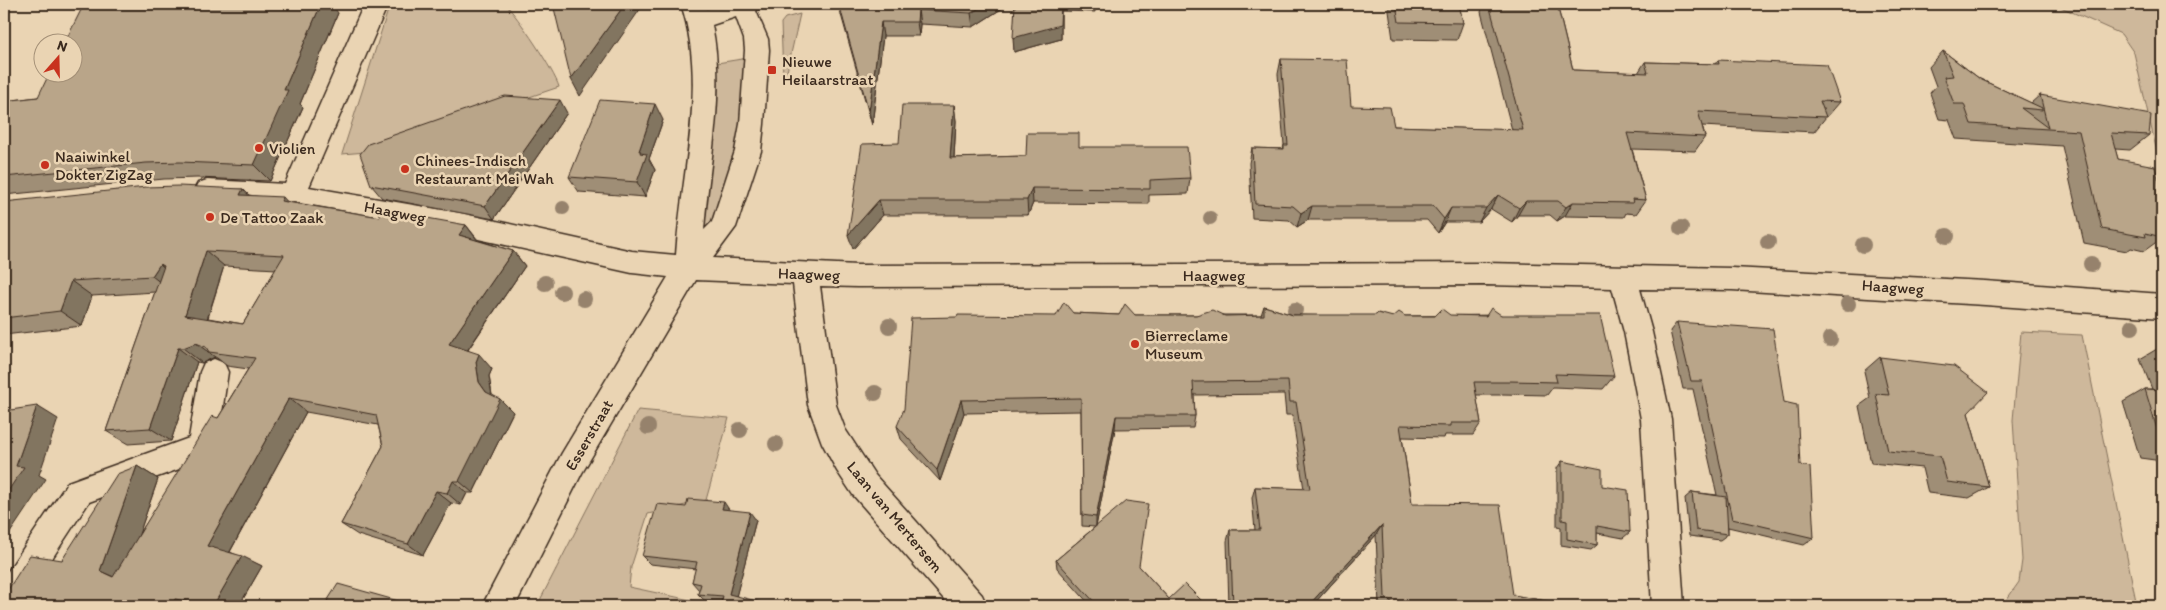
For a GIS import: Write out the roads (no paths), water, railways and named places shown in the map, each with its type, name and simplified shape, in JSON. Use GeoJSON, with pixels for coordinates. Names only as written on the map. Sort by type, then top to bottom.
{"type":"FeatureCollection","features":[{"type":"Feature","properties":{"kind":"street"},"geometry":{"type":"LineString","coordinates":[[294,194],[376,4]]}},
{"type":"Feature","properties":{"kind":"street"},"geometry":{"type":"LineString","coordinates":[[745,4],[756,39],[757,50],[752,124],[748,151],[723,227],[689,268],[690,226],[707,100],[706,57],[696,12],[745,4]]}},
{"type":"Feature","properties":{"kind":"street","name":"Haagweg"},"geometry":{"type":"LineString","coordinates":[[180,191],[294,194],[450,223],[632,262],[689,268],[805,274],[1486,274],[1623,276],[1857,285],[2162,306]]}},
{"type":"Feature","properties":{"kind":"street","name":"Esserstraat"},"geometry":{"type":"LineString","coordinates":[[498,606],[572,464],[655,322],[689,268]]}},
{"type":"Feature","properties":{"kind":"street","name":"Laan van Mertersem"},"geometry":{"type":"LineString","coordinates":[[805,274],[822,405],[832,434],[847,462],[864,484],[971,606]]}},
{"type":"Feature","properties":{"kind":"street"},"geometry":{"type":"LineString","coordinates":[[1623,276],[1638,332],[1656,419],[1668,606]]}},
{"type":"Feature","properties":{"kind":"street"},"geometry":{"type":"LineString","coordinates":[[4,604],[79,492],[202,447],[214,372]]}},
{"type":"Feature","properties":{"kind":"place","name":"Nieuwe Heilaarstraat"},"geometry":{"type":"Point","coordinates":[772,70]}},
{"type":"Feature","properties":{"kind":"place","name":"Violien"},"geometry":{"type":"Point","coordinates":[259,148]}},
{"type":"Feature","properties":{"kind":"place","name":"Naaiwinkel Dokter ZigZag"},"geometry":{"type":"Point","coordinates":[45,165]}},
{"type":"Feature","properties":{"kind":"place","name":"Chinees-Indisch Restaurant Mei Wah"},"geometry":{"type":"Point","coordinates":[405,169]}},
{"type":"Feature","properties":{"kind":"place","name":"De Tattoo Zaak"},"geometry":{"type":"Point","coordinates":[210,217]}},
{"type":"Feature","properties":{"kind":"place","name":"Bierreclame Museum"},"geometry":{"type":"Point","coordinates":[1135,344]}}]}
